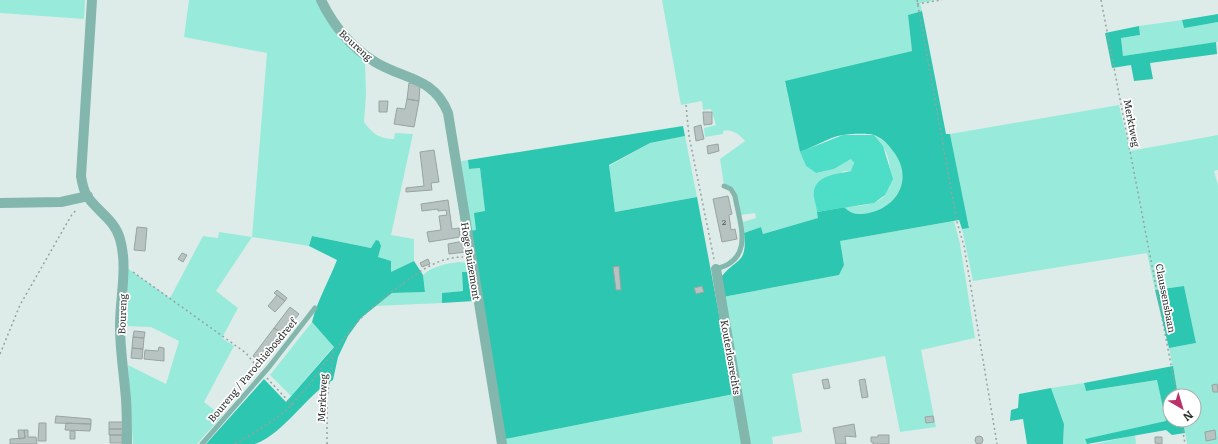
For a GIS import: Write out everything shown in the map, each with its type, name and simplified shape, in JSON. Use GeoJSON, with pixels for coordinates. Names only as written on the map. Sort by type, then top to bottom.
{"type":"FeatureCollection","features":[{"type":"Feature","properties":{"kind":"street","name":"Boureng"},"geometry":{"type":"LineString","coordinates":[[92,0],[81,176],[83,187],[88,196],[107,216],[119,236],[124,265],[120,326],[126,400],[127,444]]}},
{"type":"Feature","properties":{"kind":"street","name":"Boureng"},"geometry":{"type":"LineString","coordinates":[[321,0],[340,31],[359,50],[377,63],[427,85]]}},
{"type":"Feature","properties":{"kind":"street","name":"Hoge Buizemont"},"geometry":{"type":"LineString","coordinates":[[427,85],[440,96],[448,113],[502,444]]}},
{"type":"Feature","properties":{"kind":"street"},"geometry":{"type":"LineString","coordinates":[[0,203],[61,202],[88,196]]}},
{"type":"Feature","properties":{"kind":"street","name":"Kouterlosrechts"},"geometry":{"type":"LineString","coordinates":[[716,269],[746,444]]}},
{"type":"Feature","properties":{"kind":"lane"},"geometry":{"type":"LineString","coordinates":[[716,269],[728,266],[737,258],[742,249],[736,196],[731,189],[724,186]]}},
{"type":"Feature","properties":{"kind":"lane","name":"Boureng / Parochiebosdreef"},"geometry":{"type":"LineString","coordinates":[[202,444],[263,374],[315,308]]}},
{"type":"Feature","properties":{"kind":"path"},"geometry":{"type":"LineString","coordinates":[[917,0],[958,222],[964,246],[997,444]]}},
{"type":"Feature","properties":{"kind":"path"},"geometry":{"type":"LineString","coordinates":[[917,4],[942,0]]}},
{"type":"Feature","properties":{"kind":"path","name":"Merktweg"},"geometry":{"type":"LineString","coordinates":[[1101,0],[1140,202]]}},
{"type":"Feature","properties":{"kind":"path"},"geometry":{"type":"LineString","coordinates":[[686,105],[689,136],[716,269]]}},
{"type":"Feature","properties":{"kind":"path"},"geometry":{"type":"LineString","coordinates":[[0,354],[20,305],[72,216],[88,196]]}},
{"type":"Feature","properties":{"kind":"path","name":"Claussensbaan"},"geometry":{"type":"LineString","coordinates":[[1140,202],[1175,388]]}},
{"type":"Feature","properties":{"kind":"path"},"geometry":{"type":"LineString","coordinates":[[235,444],[275,420],[292,405],[365,314],[383,298],[419,272],[452,257],[471,257]]}},
{"type":"Feature","properties":{"kind":"path"},"geometry":{"type":"LineString","coordinates":[[124,265],[246,353],[263,374]]}},
{"type":"Feature","properties":{"kind":"path","name":"Merktweg"},"geometry":{"type":"LineString","coordinates":[[327,443],[327,399],[333,354]]}},
{"type":"Feature","properties":{"kind":"path"},"geometry":{"type":"LineString","coordinates":[[271,382],[292,405]]}},
{"type":"Feature","properties":{"kind":"path"},"geometry":{"type":"LineString","coordinates":[[1182,428],[1185,444]]}},
{"type":"Feature","properties":{"kind":"shaded area"},"geometry":{"type":"Polygon","coordinates":[[[0,0],[85,0],[84,19],[0,13],[0,0]]]}},
{"type":"Feature","properties":{"kind":"shaded area"},"geometry":{"type":"Polygon","coordinates":[[[189,0],[316,0],[365,60],[366,95],[364,122],[376,135],[384,138],[394,139],[395,133],[413,134],[391,235],[414,239],[414,261],[390,273],[372,248],[312,236],[309,246],[252,237],[267,53],[184,37],[189,0]]]}},
{"type":"Feature","properties":{"kind":"shaded area"},"geometry":{"type":"Polygon","coordinates":[[[662,0],[937,0],[920,3],[922,11],[908,15],[912,51],[785,82],[800,152],[806,166],[816,173],[834,169],[851,159],[853,160],[854,166],[851,171],[844,171],[813,192],[819,218],[763,234],[761,227],[744,233],[743,222],[756,218],[755,213],[741,215],[735,190],[733,187],[724,185],[720,159],[745,141],[738,134],[732,131],[723,131],[723,134],[705,137],[704,128],[716,125],[711,109],[703,110],[702,101],[681,105],[662,0]]]}},
{"type":"Feature","properties":{"kind":"shaded area"},"geometry":{"type":"Polygon","coordinates":[[[922,11],[946,134],[950,134],[969,228],[962,229],[959,220],[840,241],[844,265],[839,275],[723,297],[720,279],[742,256],[745,244],[744,233],[761,227],[763,234],[818,218],[817,212],[844,207],[850,212],[856,214],[869,213],[889,204],[895,197],[900,189],[902,170],[893,151],[877,136],[871,134],[843,135],[832,138],[800,152],[785,81],[912,51],[908,15],[922,11]]]}},
{"type":"Feature","properties":{"kind":"shaded area"},"geometry":{"type":"Polygon","coordinates":[[[1218,14],[1218,22],[1184,28],[1182,20],[1218,14]]]}},
{"type":"Feature","properties":{"kind":"shaded area"},"geometry":{"type":"Polygon","coordinates":[[[1182,20],[1184,27],[1218,22],[1218,42],[1123,56],[1121,38],[1140,35],[1139,26],[1182,20]]]}},
{"type":"Feature","properties":{"kind":"shaded area"},"geometry":{"type":"Polygon","coordinates":[[[1139,26],[1140,35],[1121,38],[1123,56],[1216,42],[1217,54],[1150,63],[1153,79],[1134,81],[1131,65],[1112,68],[1105,33],[1139,26]]]}},
{"type":"Feature","properties":{"kind":"shaded area"},"geometry":{"type":"Polygon","coordinates":[[[1119,105],[1130,151],[1218,135],[1218,170],[1214,171],[1218,185],[1218,444],[1187,444],[1184,428],[1202,428],[1202,388],[1176,388],[1169,348],[1196,343],[1184,286],[1155,290],[1147,253],[973,281],[962,229],[969,227],[950,134],[1119,105]]]}},
{"type":"Feature","properties":{"kind":"shaded area"},"geometry":{"type":"Polygon","coordinates":[[[683,126],[685,136],[650,143],[609,165],[615,212],[697,197],[734,394],[505,439],[469,231],[476,230],[474,213],[485,211],[480,168],[469,169],[468,160],[683,126]]]}},
{"type":"Feature","properties":{"kind":"shaded area"},"geometry":{"type":"Polygon","coordinates":[[[843,135],[874,135],[883,146],[893,179],[885,195],[874,203],[817,212],[814,195],[816,185],[820,181],[830,176],[851,171],[854,163],[851,159],[834,169],[816,173],[806,166],[800,152],[843,135]]]}},
{"type":"Feature","properties":{"kind":"shaded area"},"geometry":{"type":"Polygon","coordinates":[[[874,135],[893,150],[902,166],[902,182],[896,196],[885,207],[871,214],[857,214],[844,207],[873,203],[883,198],[886,192],[890,171],[888,159],[883,147],[874,135]]]}},
{"type":"Feature","properties":{"kind":"shaded area"},"geometry":{"type":"Polygon","coordinates":[[[685,136],[697,197],[615,212],[609,166],[650,143],[685,136]]]}},
{"type":"Feature","properties":{"kind":"shaded area"},"geometry":{"type":"Polygon","coordinates":[[[468,160],[469,169],[480,168],[485,211],[476,230],[469,231],[461,161],[468,160]]]}},
{"type":"Feature","properties":{"kind":"shaded area"},"geometry":{"type":"Polygon","coordinates":[[[954,221],[960,244],[975,338],[921,350],[936,427],[900,432],[885,356],[792,374],[802,432],[772,437],[773,444],[751,444],[723,297],[839,275],[844,265],[839,241],[954,221]]]}},
{"type":"Feature","properties":{"kind":"shaded area"},"geometry":{"type":"Polygon","coordinates":[[[219,232],[252,237],[216,291],[238,308],[222,338],[234,346],[204,402],[222,416],[197,444],[133,444],[128,365],[166,384],[179,341],[151,327],[125,326],[127,268],[170,298],[203,236],[218,238],[219,232]]]}},
{"type":"Feature","properties":{"kind":"shaded area"},"geometry":{"type":"Polygon","coordinates":[[[312,236],[371,248],[376,240],[379,241],[381,246],[378,257],[391,261],[391,272],[414,261],[423,275],[425,292],[392,293],[361,318],[348,336],[338,357],[333,380],[323,387],[286,423],[266,439],[255,444],[206,444],[264,379],[286,402],[334,347],[312,322],[337,260],[309,246],[312,236]]]}},
{"type":"Feature","properties":{"kind":"shaded area"},"geometry":{"type":"Polygon","coordinates":[[[459,262],[469,263],[470,272],[462,272],[463,291],[442,293],[442,303],[376,306],[392,293],[425,292],[423,275],[435,267],[459,262]]]}},
{"type":"Feature","properties":{"kind":"shaded area"},"geometry":{"type":"Polygon","coordinates":[[[462,272],[470,272],[474,301],[442,303],[442,293],[463,291],[462,272]]]}},
{"type":"Feature","properties":{"kind":"shaded area"},"geometry":{"type":"Polygon","coordinates":[[[1184,286],[1196,343],[1169,348],[1155,290],[1184,286]]]}},
{"type":"Feature","properties":{"kind":"shaded area"},"geometry":{"type":"Polygon","coordinates":[[[312,322],[334,346],[291,396],[270,375],[312,322]]]}},
{"type":"Feature","properties":{"kind":"shaded area"},"geometry":{"type":"Polygon","coordinates":[[[1173,366],[1177,388],[1162,388],[1162,403],[1157,380],[1086,391],[1084,383],[1173,366]]]}},
{"type":"Feature","properties":{"kind":"shaded area"},"geometry":{"type":"Polygon","coordinates":[[[1158,380],[1162,401],[1162,423],[1085,439],[1087,444],[1063,444],[1064,424],[1051,388],[1084,383],[1086,391],[1158,380]]]}},
{"type":"Feature","properties":{"kind":"shaded area"},"geometry":{"type":"Polygon","coordinates":[[[1051,388],[1064,424],[1063,444],[1027,444],[1023,419],[1010,421],[1011,410],[1018,408],[1019,394],[1051,388]]]}},
{"type":"Feature","properties":{"kind":"shaded area"},"geometry":{"type":"Polygon","coordinates":[[[734,394],[742,444],[506,444],[505,439],[734,394]]]}},
{"type":"Feature","properties":{"kind":"shaded area"},"geometry":{"type":"Polygon","coordinates":[[[1162,422],[1162,428],[1184,428],[1185,433],[1172,435],[1166,430],[1087,444],[1085,439],[1162,422]]]}},
{"type":"Feature","properties":{"kind":"shaded area"},"geometry":{"type":"Polygon","coordinates":[[[1135,435],[1136,444],[1095,444],[1135,435]]]}},
{"type":"Feature","properties":{"kind":"building"},"geometry":{"type":"Polygon","coordinates":[[[409,83],[420,84],[419,101],[407,99],[409,83]]]}},
{"type":"Feature","properties":{"kind":"building"},"geometry":{"type":"Polygon","coordinates":[[[407,99],[419,101],[414,127],[394,124],[397,108],[405,109],[407,99]]]}},
{"type":"Feature","properties":{"kind":"building"},"geometry":{"type":"Polygon","coordinates":[[[379,101],[388,101],[387,112],[379,112],[379,101]]]}},
{"type":"Feature","properties":{"kind":"building"},"geometry":{"type":"Polygon","coordinates":[[[703,112],[712,112],[712,124],[704,125],[703,112]]]}},
{"type":"Feature","properties":{"kind":"building"},"geometry":{"type":"Polygon","coordinates":[[[701,125],[704,139],[696,141],[694,127],[701,125]]]}},
{"type":"Feature","properties":{"kind":"building"},"geometry":{"type":"Polygon","coordinates":[[[718,144],[719,151],[708,154],[707,146],[718,144]]]}},
{"type":"Feature","properties":{"kind":"building"},"geometry":{"type":"Polygon","coordinates":[[[434,150],[439,182],[431,183],[432,190],[406,192],[406,188],[424,186],[420,152],[434,150]]]}},
{"type":"Feature","properties":{"kind":"building"},"geometry":{"type":"Polygon","coordinates":[[[728,196],[732,214],[729,215],[731,230],[735,229],[737,239],[722,242],[713,199],[728,196]]]}},
{"type":"Feature","properties":{"kind":"building"},"geometry":{"type":"Polygon","coordinates":[[[448,200],[452,229],[459,228],[460,237],[429,242],[427,232],[441,230],[439,216],[447,215],[446,210],[438,211],[438,209],[422,211],[421,204],[448,200]]]}},
{"type":"Feature","properties":{"kind":"building"},"geometry":{"type":"Polygon","coordinates":[[[137,227],[147,228],[145,251],[134,250],[137,227]]]}},
{"type":"Feature","properties":{"kind":"building"},"geometry":{"type":"Polygon","coordinates":[[[464,241],[466,252],[449,254],[448,244],[464,241]]]}},
{"type":"Feature","properties":{"kind":"building"},"geometry":{"type":"Polygon","coordinates":[[[182,253],[187,255],[183,262],[178,259],[182,253]]]}},
{"type":"Feature","properties":{"kind":"building"},"geometry":{"type":"Polygon","coordinates":[[[428,259],[430,264],[422,267],[420,263],[428,259]]]}},
{"type":"Feature","properties":{"kind":"building"},"geometry":{"type":"Polygon","coordinates":[[[619,266],[621,290],[616,290],[613,267],[619,266]]]}},
{"type":"Feature","properties":{"kind":"building"},"geometry":{"type":"Polygon","coordinates":[[[702,286],[704,292],[696,294],[694,288],[702,286]]]}},
{"type":"Feature","properties":{"kind":"building"},"geometry":{"type":"Polygon","coordinates":[[[277,290],[287,298],[285,301],[274,293],[277,290]]]}},
{"type":"Feature","properties":{"kind":"building"},"geometry":{"type":"Polygon","coordinates":[[[277,295],[285,301],[275,312],[268,306],[277,295]]]}},
{"type":"Feature","properties":{"kind":"building"},"geometry":{"type":"Polygon","coordinates":[[[290,307],[299,314],[283,334],[274,328],[290,307]]]}},
{"type":"Feature","properties":{"kind":"building"},"geometry":{"type":"Polygon","coordinates":[[[274,328],[283,334],[271,353],[268,351],[260,361],[253,356],[274,328]]]}},
{"type":"Feature","properties":{"kind":"building"},"geometry":{"type":"Polygon","coordinates":[[[134,331],[145,332],[144,338],[133,337],[134,331]]]}},
{"type":"Feature","properties":{"kind":"building"},"geometry":{"type":"Polygon","coordinates":[[[133,337],[144,338],[143,349],[132,348],[133,337]]]}},
{"type":"Feature","properties":{"kind":"building"},"geometry":{"type":"Polygon","coordinates":[[[159,347],[164,348],[164,361],[144,359],[145,350],[158,351],[159,347]]]}},
{"type":"Feature","properties":{"kind":"building"},"geometry":{"type":"Polygon","coordinates":[[[132,348],[143,349],[142,359],[131,358],[132,348]]]}},
{"type":"Feature","properties":{"kind":"building"},"geometry":{"type":"Polygon","coordinates":[[[828,379],[830,388],[824,389],[822,380],[828,379]]]}},
{"type":"Feature","properties":{"kind":"building"},"geometry":{"type":"Polygon","coordinates":[[[865,379],[868,397],[862,398],[859,380],[865,379]]]}},
{"type":"Feature","properties":{"kind":"building"},"geometry":{"type":"Polygon","coordinates":[[[1217,384],[1218,392],[1213,392],[1212,385],[1217,384]]]}},
{"type":"Feature","properties":{"kind":"building"},"geometry":{"type":"Polygon","coordinates":[[[56,416],[91,419],[91,424],[55,423],[56,416]]]}},
{"type":"Feature","properties":{"kind":"building"},"geometry":{"type":"Polygon","coordinates":[[[933,416],[934,422],[926,423],[925,417],[933,416]]]}},
{"type":"Feature","properties":{"kind":"building"},"geometry":{"type":"Polygon","coordinates":[[[109,422],[123,422],[123,429],[109,429],[109,422]]]}},
{"type":"Feature","properties":{"kind":"building"},"geometry":{"type":"Polygon","coordinates":[[[39,423],[46,423],[46,441],[38,441],[39,423]]]}},
{"type":"Feature","properties":{"kind":"building"},"geometry":{"type":"Polygon","coordinates":[[[66,423],[91,424],[90,431],[65,430],[66,423]]]}},
{"type":"Feature","properties":{"kind":"building"},"geometry":{"type":"Polygon","coordinates":[[[854,424],[856,437],[845,436],[846,444],[836,444],[833,428],[854,424]]]}},
{"type":"Feature","properties":{"kind":"building"},"geometry":{"type":"Polygon","coordinates":[[[109,429],[123,429],[122,435],[109,435],[109,429]]]}},
{"type":"Feature","properties":{"kind":"building"},"geometry":{"type":"Polygon","coordinates":[[[18,430],[24,430],[25,438],[19,439],[18,430]]]}},
{"type":"Feature","properties":{"kind":"building"},"geometry":{"type":"Polygon","coordinates":[[[24,430],[28,430],[28,437],[36,437],[37,444],[10,444],[10,439],[25,438],[24,430]]]}},
{"type":"Feature","properties":{"kind":"building"},"geometry":{"type":"Polygon","coordinates":[[[1215,430],[1216,439],[1206,441],[1205,432],[1215,430]]]}},
{"type":"Feature","properties":{"kind":"building"},"geometry":{"type":"Polygon","coordinates":[[[70,431],[75,431],[75,439],[70,439],[70,431]]]}},
{"type":"Feature","properties":{"kind":"building"},"geometry":{"type":"Polygon","coordinates":[[[110,435],[122,435],[122,443],[110,443],[110,435]]]}},
{"type":"Feature","properties":{"kind":"building"},"geometry":{"type":"Polygon","coordinates":[[[878,435],[889,435],[889,444],[873,444],[873,442],[871,442],[871,437],[878,437],[878,435]]]}},
{"type":"Feature","properties":{"kind":"building"},"geometry":{"type":"Polygon","coordinates":[[[977,436],[981,436],[983,440],[981,444],[977,444],[975,442],[975,438],[977,436]]]}},
{"type":"Feature","properties":{"kind":"building"},"geometry":{"type":"Polygon","coordinates":[[[1155,437],[1162,437],[1162,444],[1155,443],[1155,437]]]}}]}
